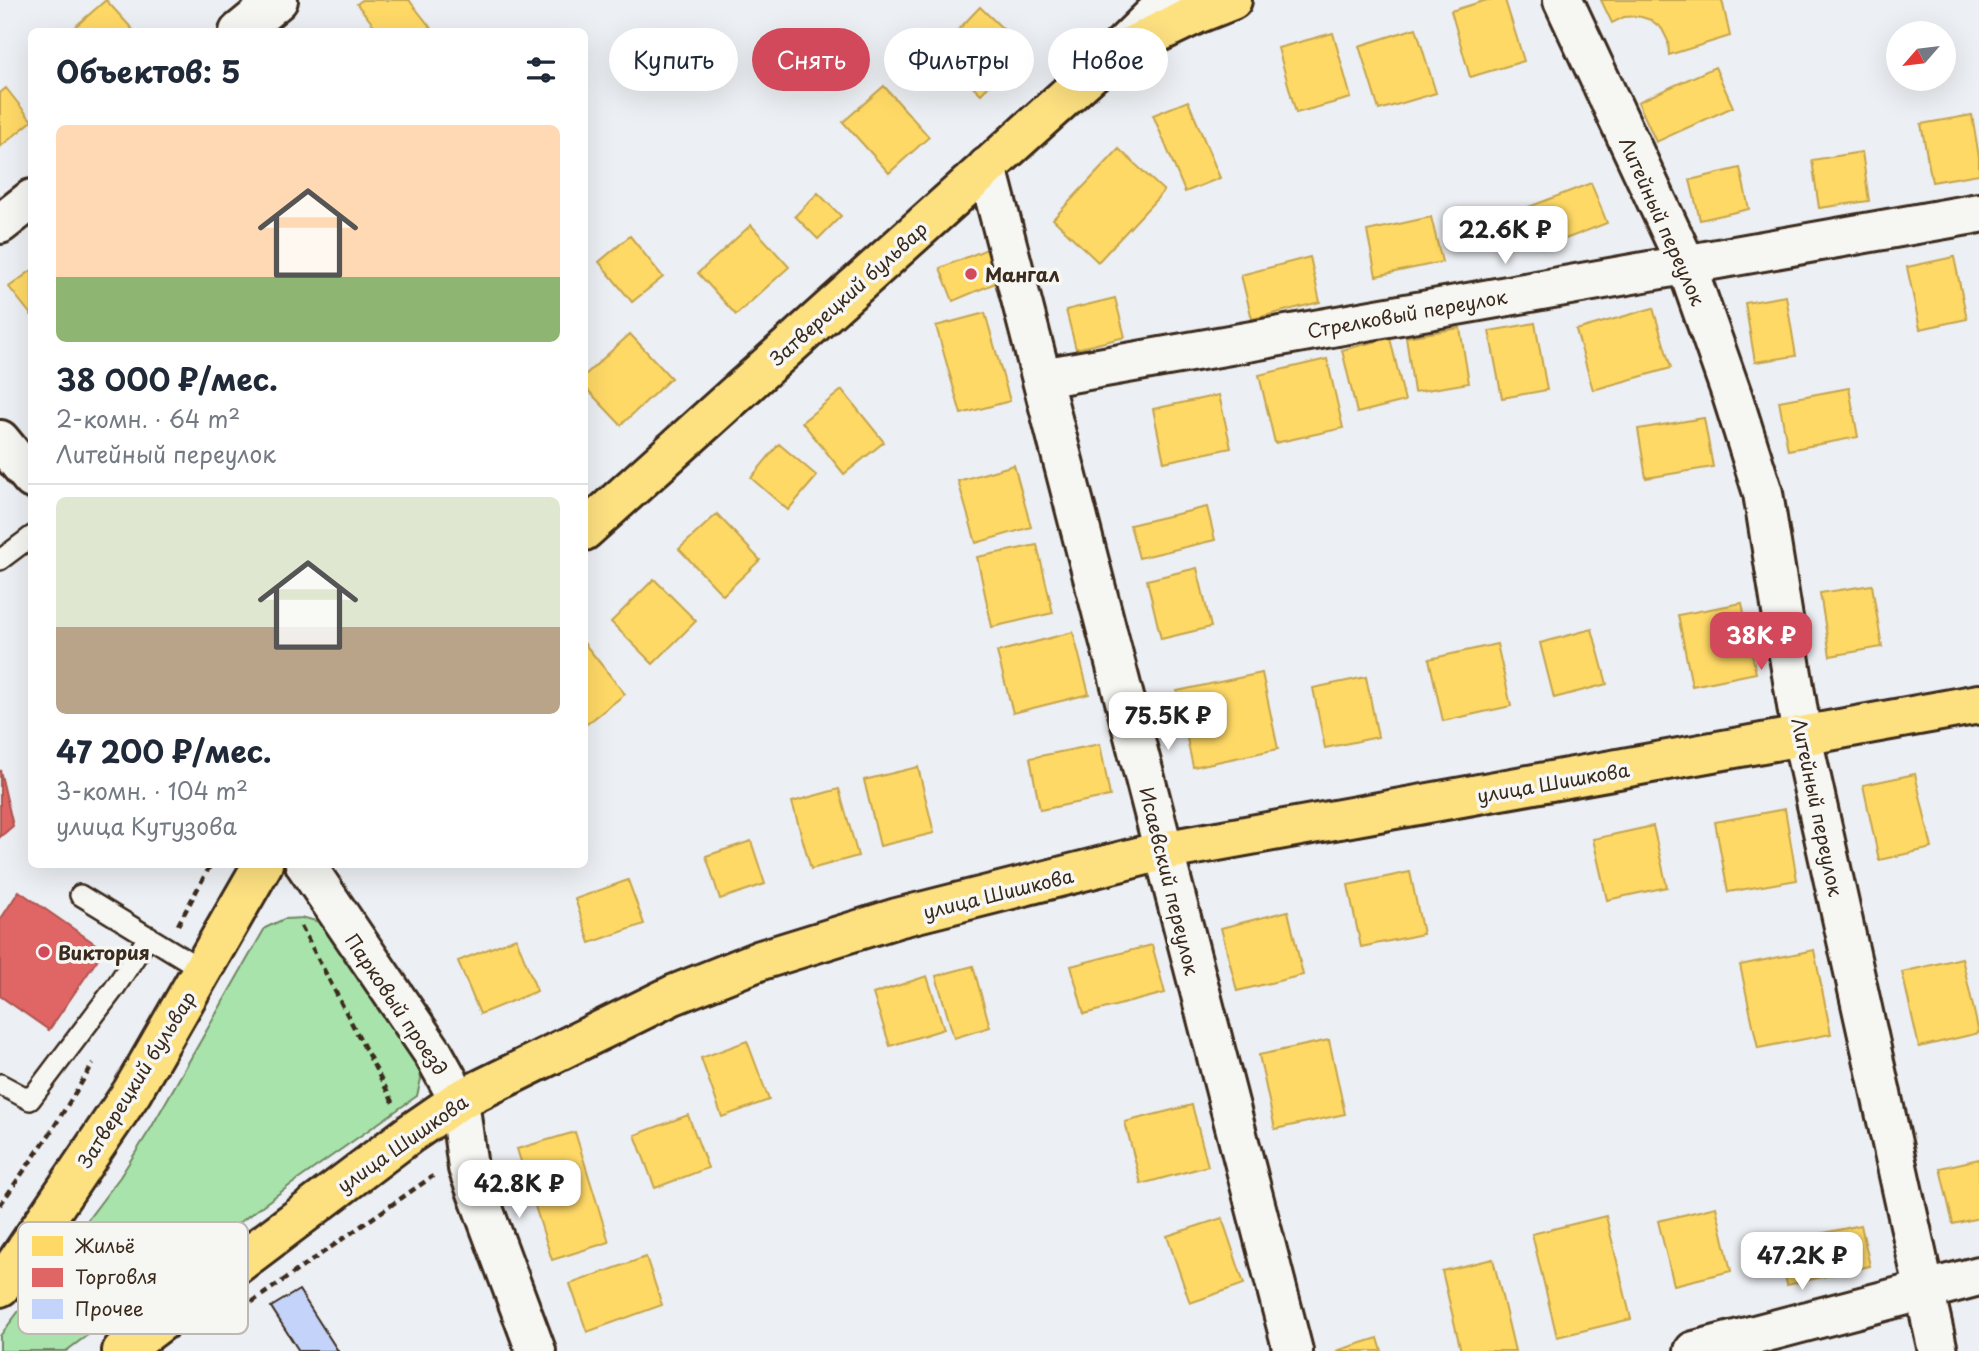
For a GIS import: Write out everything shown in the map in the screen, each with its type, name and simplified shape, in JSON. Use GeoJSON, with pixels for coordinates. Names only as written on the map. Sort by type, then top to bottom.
{"type":"FeatureCollection","features":[{"type":"Feature","properties":{"kind":"main road","name":"Затверецкий бульвар"},"geometry":{"type":"LineString","coordinates":[[1168,28],[1232,0]]}},
{"type":"Feature","properties":{"kind":"main road","name":"Затверецкий бульвар"},"geometry":{"type":"LineString","coordinates":[[588,527],[1072,91]]}},
{"type":"Feature","properties":{"kind":"main road","name":"улица Шишкова"},"geometry":{"type":"LineString","coordinates":[[248,1256],[459,1100],[652,1005],[761,960],[897,918],[1162,851],[1979,704]]}},
{"type":"Feature","properties":{"kind":"main road","name":"Затверецкий бульвар"},"geometry":{"type":"LineString","coordinates":[[44,1222],[132,1092],[260,868]]}},
{"type":"Feature","properties":{"kind":"main road","name":"Затверецкий бульвар"},"geometry":{"type":"LineString","coordinates":[[0,1287],[18,1260]]}},
{"type":"Feature","properties":{"kind":"main road","name":"улица Шишкова"},"geometry":{"type":"LineString","coordinates":[[122,1351],[145,1334]]}},
{"type":"Feature","properties":{"kind":"street"},"geometry":{"type":"LineString","coordinates":[[244,28],[278,0]]}},
{"type":"Feature","properties":{"kind":"street","name":"Затверецкий бульвар"},"geometry":{"type":"LineString","coordinates":[[1140,28],[1169,0]]}},
{"type":"Feature","properties":{"kind":"street","name":"Литейный переулок"},"geometry":{"type":"LineString","coordinates":[[1563,0],[1686,264],[1763,493],[1802,737],[1938,1351]]}},
{"type":"Feature","properties":{"kind":"street","name":"Исаевский переулок"},"geometry":{"type":"LineString","coordinates":[[987,167],[1293,1351]]}},
{"type":"Feature","properties":{"kind":"street"},"geometry":{"type":"LineString","coordinates":[[0,224],[28,202]]}},
{"type":"Feature","properties":{"kind":"street","name":"Стрелковый переулок"},"geometry":{"type":"LineString","coordinates":[[1042,378],[1979,213]]}},
{"type":"Feature","properties":{"kind":"street"},"geometry":{"type":"LineString","coordinates":[[0,440],[28,474]]}},
{"type":"Feature","properties":{"kind":"street","name":"Парковый проезд"},"geometry":{"type":"LineString","coordinates":[[308,868],[433,1053],[459,1100],[468,1168],[536,1351]]}},
{"type":"Feature","properties":{"kind":"street"},"geometry":{"type":"LineString","coordinates":[[1694,1351],[1979,1276]]}},
{"type":"Feature","properties":{"kind":"lane"},"geometry":{"type":"LineString","coordinates":[[0,560],[28,539]]}},
{"type":"Feature","properties":{"kind":"lane"},"geometry":{"type":"LineString","coordinates":[[80,895],[203,970]]}},
{"type":"Feature","properties":{"kind":"lane"},"geometry":{"type":"LineString","coordinates":[[0,1084],[30,1100],[114,989],[149,936]]}},
{"type":"Feature","properties":{"kind":"path"},"geometry":{"type":"LineString","coordinates":[[300,924],[394,1105]]}},
{"type":"Feature","properties":{"kind":"path"},"geometry":{"type":"LineString","coordinates":[[248,1304],[436,1174]]}},
{"type":"Feature","properties":{"kind":"green space"},"geometry":{"type":"Polygon","coordinates":[[[305,918],[323,923],[418,1060],[421,1079],[417,1096],[240,1222],[86,1222],[120,1177],[151,1128],[265,928],[284,919],[305,918]]]}},
{"type":"Feature","properties":{"kind":"green space"},"geometry":{"type":"Polygon","coordinates":[[[18,1312],[18,1334],[89,1334],[66,1351],[0,1351],[0,1336],[18,1312]]]}},
{"type":"Feature","properties":{"kind":"building: Жильё"},"geometry":{"type":"Polygon","coordinates":[[[106,0],[131,28],[74,28],[106,0]]]}},
{"type":"Feature","properties":{"kind":"building: Жильё"},"geometry":{"type":"Polygon","coordinates":[[[362,0],[409,0],[431,28],[376,28],[357,4],[362,0]]]}},
{"type":"Feature","properties":{"kind":"building: Жильё"},"geometry":{"type":"Polygon","coordinates":[[[1487,0],[1505,0],[1524,61],[1470,77],[1451,11],[1487,0]]]}},
{"type":"Feature","properties":{"kind":"building: Жильё"},"geometry":{"type":"Polygon","coordinates":[[[1601,0],[1722,0],[1730,36],[1669,55],[1668,41],[1662,29],[1651,20],[1638,16],[1624,17],[1612,23],[1601,0]]]}},
{"type":"Feature","properties":{"kind":"building: Жильё"},"geometry":{"type":"Polygon","coordinates":[[[980,7],[1002,28],[960,28],[980,7]]]}},
{"type":"Feature","properties":{"kind":"building: Жильё"},"geometry":{"type":"Polygon","coordinates":[[[1416,28],[1436,93],[1379,110],[1359,46],[1416,28]]]}},
{"type":"Feature","properties":{"kind":"building: Жильё"},"geometry":{"type":"Polygon","coordinates":[[[1333,33],[1351,98],[1296,113],[1278,48],[1333,33]]]}},
{"type":"Feature","properties":{"kind":"building: Жильё"},"geometry":{"type":"Polygon","coordinates":[[[1715,67],[1733,107],[1656,142],[1638,102],[1715,67]]]}},
{"type":"Feature","properties":{"kind":"building: Жильё"},"geometry":{"type":"Polygon","coordinates":[[[884,86],[884,91],[888,91],[929,137],[889,173],[843,122],[884,86]]]}},
{"type":"Feature","properties":{"kind":"building: Жильё"},"geometry":{"type":"Polygon","coordinates":[[[6,88],[28,116],[28,124],[0,147],[0,93],[6,88]]]}},
{"type":"Feature","properties":{"kind":"building: Жильё"},"geometry":{"type":"Polygon","coordinates":[[[1188,101],[1220,178],[1185,192],[1153,115],[1188,101]]]}},
{"type":"Feature","properties":{"kind":"building: Жильё"},"geometry":{"type":"Polygon","coordinates":[[[1972,115],[1979,174],[1932,182],[1921,124],[1972,115]]]}},
{"type":"Feature","properties":{"kind":"building: Жильё"},"geometry":{"type":"Polygon","coordinates":[[[1119,149],[1164,191],[1098,262],[1053,219],[1119,149]]]}},
{"type":"Feature","properties":{"kind":"building: Жильё"},"geometry":{"type":"Polygon","coordinates":[[[1862,152],[1869,201],[1819,208],[1812,160],[1862,152]]]}},
{"type":"Feature","properties":{"kind":"building: Жильё"},"geometry":{"type":"Polygon","coordinates":[[[1740,168],[1749,209],[1700,220],[1690,180],[1740,168]]]}},
{"type":"Feature","properties":{"kind":"building: Жильё"},"geometry":{"type":"Polygon","coordinates":[[[1591,183],[1607,223],[1542,248],[1526,208],[1591,183]]]}},
{"type":"Feature","properties":{"kind":"building: Жильё"},"geometry":{"type":"Polygon","coordinates":[[[818,193],[841,216],[818,239],[795,216],[818,193]]]}},
{"type":"Feature","properties":{"kind":"building: Жильё"},"geometry":{"type":"Polygon","coordinates":[[[1431,217],[1442,262],[1376,276],[1367,231],[1431,217]]]}},
{"type":"Feature","properties":{"kind":"building: Жильё"},"geometry":{"type":"Polygon","coordinates":[[[751,225],[789,267],[736,315],[698,273],[751,225]]]}},
{"type":"Feature","properties":{"kind":"building: Жильё"},"geometry":{"type":"Polygon","coordinates":[[[630,236],[663,277],[632,302],[599,262],[630,236]]]}},
{"type":"Feature","properties":{"kind":"building: Жильё"},"geometry":{"type":"Polygon","coordinates":[[[992,247],[1005,279],[953,301],[940,268],[992,247]]]}},
{"type":"Feature","properties":{"kind":"building: Жильё"},"geometry":{"type":"Polygon","coordinates":[[[1310,257],[1320,302],[1252,319],[1241,275],[1310,257]]]}},
{"type":"Feature","properties":{"kind":"building: Жильё"},"geometry":{"type":"Polygon","coordinates":[[[1954,257],[1967,319],[1920,329],[1907,267],[1954,257]]]}},
{"type":"Feature","properties":{"kind":"building: Жильё"},"geometry":{"type":"Polygon","coordinates":[[[28,273],[28,311],[9,287],[28,273]]]}},
{"type":"Feature","properties":{"kind":"building: Жильё"},"geometry":{"type":"Polygon","coordinates":[[[1786,296],[1796,356],[1755,362],[1745,303],[1786,296]]]}},
{"type":"Feature","properties":{"kind":"building: Жильё"},"geometry":{"type":"Polygon","coordinates":[[[1115,298],[1125,337],[1076,349],[1066,310],[1115,298]]]}},
{"type":"Feature","properties":{"kind":"building: Жильё"},"geometry":{"type":"Polygon","coordinates":[[[1653,308],[1671,368],[1593,390],[1576,330],[1653,308]]]}},
{"type":"Feature","properties":{"kind":"building: Жильё"},"geometry":{"type":"Polygon","coordinates":[[[985,313],[1010,401],[961,414],[936,326],[985,313]]]}},
{"type":"Feature","properties":{"kind":"building: Жильё"},"geometry":{"type":"Polygon","coordinates":[[[1535,323],[1547,390],[1502,398],[1489,331],[1535,323]]]}},
{"type":"Feature","properties":{"kind":"building: Жильё"},"geometry":{"type":"Polygon","coordinates":[[[1460,328],[1469,383],[1414,392],[1406,337],[1460,328]]]}},
{"type":"Feature","properties":{"kind":"building: Жильё"},"geometry":{"type":"Polygon","coordinates":[[[630,334],[671,378],[621,425],[588,390],[588,372],[630,334]]]}},
{"type":"Feature","properties":{"kind":"building: Жильё"},"geometry":{"type":"Polygon","coordinates":[[[1390,338],[1405,401],[1357,413],[1342,350],[1390,338]]]}},
{"type":"Feature","properties":{"kind":"building: Жильё"},"geometry":{"type":"Polygon","coordinates":[[[1327,359],[1343,428],[1275,443],[1259,375],[1327,359]]]}},
{"type":"Feature","properties":{"kind":"building: Жильё"},"geometry":{"type":"Polygon","coordinates":[[[1849,388],[1858,437],[1788,450],[1779,401],[1849,388]]]}},
{"type":"Feature","properties":{"kind":"building: Жильё"},"geometry":{"type":"Polygon","coordinates":[[[842,390],[884,442],[844,474],[802,422],[842,390]]]}},
{"type":"Feature","properties":{"kind":"building: Жильё"},"geometry":{"type":"Polygon","coordinates":[[[1219,395],[1231,448],[1164,462],[1153,409],[1219,395]]]}},
{"type":"Feature","properties":{"kind":"building: Жильё"},"geometry":{"type":"Polygon","coordinates":[[[1704,418],[1713,467],[1646,478],[1638,429],[1704,418]]]}},
{"type":"Feature","properties":{"kind":"building: Жильё"},"geometry":{"type":"Polygon","coordinates":[[[779,444],[817,476],[788,510],[751,478],[779,444]]]}},
{"type":"Feature","properties":{"kind":"building: Жильё"},"geometry":{"type":"Polygon","coordinates":[[[1014,465],[1031,527],[976,543],[958,481],[1014,465]]]}},
{"type":"Feature","properties":{"kind":"building: Жильё"},"geometry":{"type":"Polygon","coordinates":[[[1207,507],[1215,540],[1139,558],[1130,525],[1207,507]]]}},
{"type":"Feature","properties":{"kind":"building: Жильё"},"geometry":{"type":"Polygon","coordinates":[[[717,514],[760,560],[723,595],[679,549],[717,514]]]}},
{"type":"Feature","properties":{"kind":"building: Жильё"},"geometry":{"type":"Polygon","coordinates":[[[1037,545],[1053,613],[992,627],[977,557],[1037,545]]]}},
{"type":"Feature","properties":{"kind":"building: Жильё"},"geometry":{"type":"Polygon","coordinates":[[[1197,568],[1211,627],[1161,639],[1147,580],[1197,568]]]}},
{"type":"Feature","properties":{"kind":"building: Жильё"},"geometry":{"type":"Polygon","coordinates":[[[654,579],[696,621],[653,664],[611,622],[654,579]]]}},
{"type":"Feature","properties":{"kind":"building: Жильё"},"geometry":{"type":"Polygon","coordinates":[[[1872,585],[1882,647],[1830,656],[1820,593],[1872,585]]]}},
{"type":"Feature","properties":{"kind":"building: Жильё"},"geometry":{"type":"Polygon","coordinates":[[[1742,603],[1756,673],[1692,686],[1678,615],[1742,603]]]}},
{"type":"Feature","properties":{"kind":"building: Жильё"},"geometry":{"type":"Polygon","coordinates":[[[1592,629],[1607,684],[1554,698],[1540,643],[1592,629]]]}},
{"type":"Feature","properties":{"kind":"building: Жильё"},"geometry":{"type":"Polygon","coordinates":[[[1073,632],[1089,694],[1013,713],[997,652],[1073,632]]]}},
{"type":"Feature","properties":{"kind":"building: Жильё"},"geometry":{"type":"Polygon","coordinates":[[[1497,644],[1511,706],[1443,721],[1429,659],[1497,644]]]}},
{"type":"Feature","properties":{"kind":"building: Жильё"},"geometry":{"type":"Polygon","coordinates":[[[588,648],[625,694],[588,723],[588,648]]]}},
{"type":"Feature","properties":{"kind":"building: Жильё"},"geometry":{"type":"Polygon","coordinates":[[[1262,673],[1278,749],[1193,767],[1177,691],[1262,673]]]}},
{"type":"Feature","properties":{"kind":"building: Жильё"},"geometry":{"type":"Polygon","coordinates":[[[1366,677],[1378,737],[1325,748],[1313,688],[1366,677]]]}},
{"type":"Feature","properties":{"kind":"building: Жильё"},"geometry":{"type":"Polygon","coordinates":[[[1100,744],[1110,796],[1040,810],[1030,758],[1100,744]]]}},
{"type":"Feature","properties":{"kind":"building: Жильё"},"geometry":{"type":"Polygon","coordinates":[[[918,767],[934,833],[880,846],[864,780],[918,767]]]}},
{"type":"Feature","properties":{"kind":"building: Жильё"},"geometry":{"type":"Polygon","coordinates":[[[1915,774],[1932,848],[1879,860],[1863,785],[1915,774]]]}},
{"type":"Feature","properties":{"kind":"building: Жильё"},"geometry":{"type":"Polygon","coordinates":[[[839,789],[858,856],[811,869],[792,802],[839,789]]]}},
{"type":"Feature","properties":{"kind":"building: Жильё"},"geometry":{"type":"Polygon","coordinates":[[[1785,809],[1797,880],[1728,892],[1715,822],[1785,809]]]}},
{"type":"Feature","properties":{"kind":"building: Жильё"},"geometry":{"type":"Polygon","coordinates":[[[1653,826],[1667,887],[1607,900],[1593,839],[1653,826]]]}},
{"type":"Feature","properties":{"kind":"building: Жильё"},"geometry":{"type":"Polygon","coordinates":[[[751,841],[765,884],[720,899],[706,856],[751,841]]]}},
{"type":"Feature","properties":{"kind":"building: Жильё"},"geometry":{"type":"Polygon","coordinates":[[[1410,872],[1423,934],[1361,947],[1348,885],[1410,872]]]}},
{"type":"Feature","properties":{"kind":"building: Жильё"},"geometry":{"type":"Polygon","coordinates":[[[628,880],[644,924],[590,943],[575,899],[628,880]]]}},
{"type":"Feature","properties":{"kind":"building: Жильё"},"geometry":{"type":"Polygon","coordinates":[[[1288,911],[1303,975],[1237,991],[1221,928],[1288,911]]]}},
{"type":"Feature","properties":{"kind":"building: Жильё"},"geometry":{"type":"Polygon","coordinates":[[[516,938],[537,991],[480,1014],[458,961],[516,938]]]}},
{"type":"Feature","properties":{"kind":"building: Жильё"},"geometry":{"type":"Polygon","coordinates":[[[1152,945],[1165,993],[1084,1014],[1071,966],[1152,945]]]}},
{"type":"Feature","properties":{"kind":"building: Жильё"},"geometry":{"type":"Polygon","coordinates":[[[1814,950],[1831,1034],[1758,1048],[1740,965],[1814,950]]]}},
{"type":"Feature","properties":{"kind":"building: Жильё"},"geometry":{"type":"Polygon","coordinates":[[[1962,958],[1979,1033],[1919,1047],[1902,972],[1962,958]]]}},
{"type":"Feature","properties":{"kind":"building: Жильё"},"geometry":{"type":"Polygon","coordinates":[[[973,966],[990,1027],[954,1038],[936,976],[973,966]]]}},
{"type":"Feature","properties":{"kind":"building: Жильё"},"geometry":{"type":"Polygon","coordinates":[[[927,976],[944,1029],[890,1046],[873,994],[927,976]]]}},
{"type":"Feature","properties":{"kind":"building: Жильё"},"geometry":{"type":"Polygon","coordinates":[[[1329,1040],[1345,1114],[1275,1129],[1259,1055],[1329,1040]]]}},
{"type":"Feature","properties":{"kind":"building: Жильё"},"geometry":{"type":"Polygon","coordinates":[[[747,1041],[769,1100],[722,1117],[701,1058],[747,1041]]]}},
{"type":"Feature","properties":{"kind":"building: Жильё"},"geometry":{"type":"Polygon","coordinates":[[[1192,1105],[1208,1166],[1141,1184],[1125,1122],[1192,1105]]]}},
{"type":"Feature","properties":{"kind":"building: Жильё"},"geometry":{"type":"Polygon","coordinates":[[[688,1115],[708,1168],[655,1188],[635,1135],[688,1115]]]}},
{"type":"Feature","properties":{"kind":"building: Жильё"},"geometry":{"type":"Polygon","coordinates":[[[575,1132],[609,1242],[552,1260],[517,1149],[575,1132]]]}},
{"type":"Feature","properties":{"kind":"building: Жильё"},"geometry":{"type":"Polygon","coordinates":[[[1979,1159],[1979,1218],[1953,1224],[1940,1168],[1979,1159]]]}},
{"type":"Feature","properties":{"kind":"building: Жильё"},"geometry":{"type":"Polygon","coordinates":[[[1716,1207],[1731,1271],[1674,1285],[1658,1221],[1716,1207]]]}},
{"type":"Feature","properties":{"kind":"building: Жильё"},"geometry":{"type":"Polygon","coordinates":[[[1606,1216],[1631,1319],[1557,1337],[1532,1234],[1606,1216]]]}},
{"type":"Feature","properties":{"kind":"building: Жильё"},"geometry":{"type":"Polygon","coordinates":[[[1222,1218],[1244,1284],[1190,1303],[1167,1236],[1222,1218]]]}},
{"type":"Feature","properties":{"kind":"building: Жильё"},"geometry":{"type":"Polygon","coordinates":[[[1861,1225],[1870,1266],[1787,1285],[1778,1243],[1861,1225]]]}},
{"type":"Feature","properties":{"kind":"building: Жильё"},"geometry":{"type":"Polygon","coordinates":[[[646,1257],[662,1305],[587,1332],[570,1284],[646,1257]]]}},
{"type":"Feature","properties":{"kind":"building: Жильё"},"geometry":{"type":"Polygon","coordinates":[[[1493,1259],[1515,1351],[1461,1351],[1442,1271],[1493,1259]]]}},
{"type":"Feature","properties":{"kind":"building: Жильё"},"geometry":{"type":"Polygon","coordinates":[[[1378,1338],[1382,1351],[1336,1351],[1378,1338]]]}},
{"type":"Feature","properties":{"kind":"building: Торговля"},"geometry":{"type":"Polygon","coordinates":[[[0,770],[13,826],[0,837],[0,770]]]}},
{"type":"Feature","properties":{"kind":"building: Торговля"},"geometry":{"type":"Polygon","coordinates":[[[19,891],[104,950],[49,1030],[0,996],[0,920],[19,891]]]}},
{"type":"Feature","properties":{"kind":"building: Прочее"},"geometry":{"type":"Polygon","coordinates":[[[299,1290],[338,1351],[299,1351],[271,1307],[299,1290]]]}},
{"type":"Feature","properties":{"kind":"place","name":"Мангал"},"geometry":{"type":"Point","coordinates":[971,274]}},
{"type":"Feature","properties":{"kind":"place","name":"Виктория"},"geometry":{"type":"Point","coordinates":[44,952]}}]}
